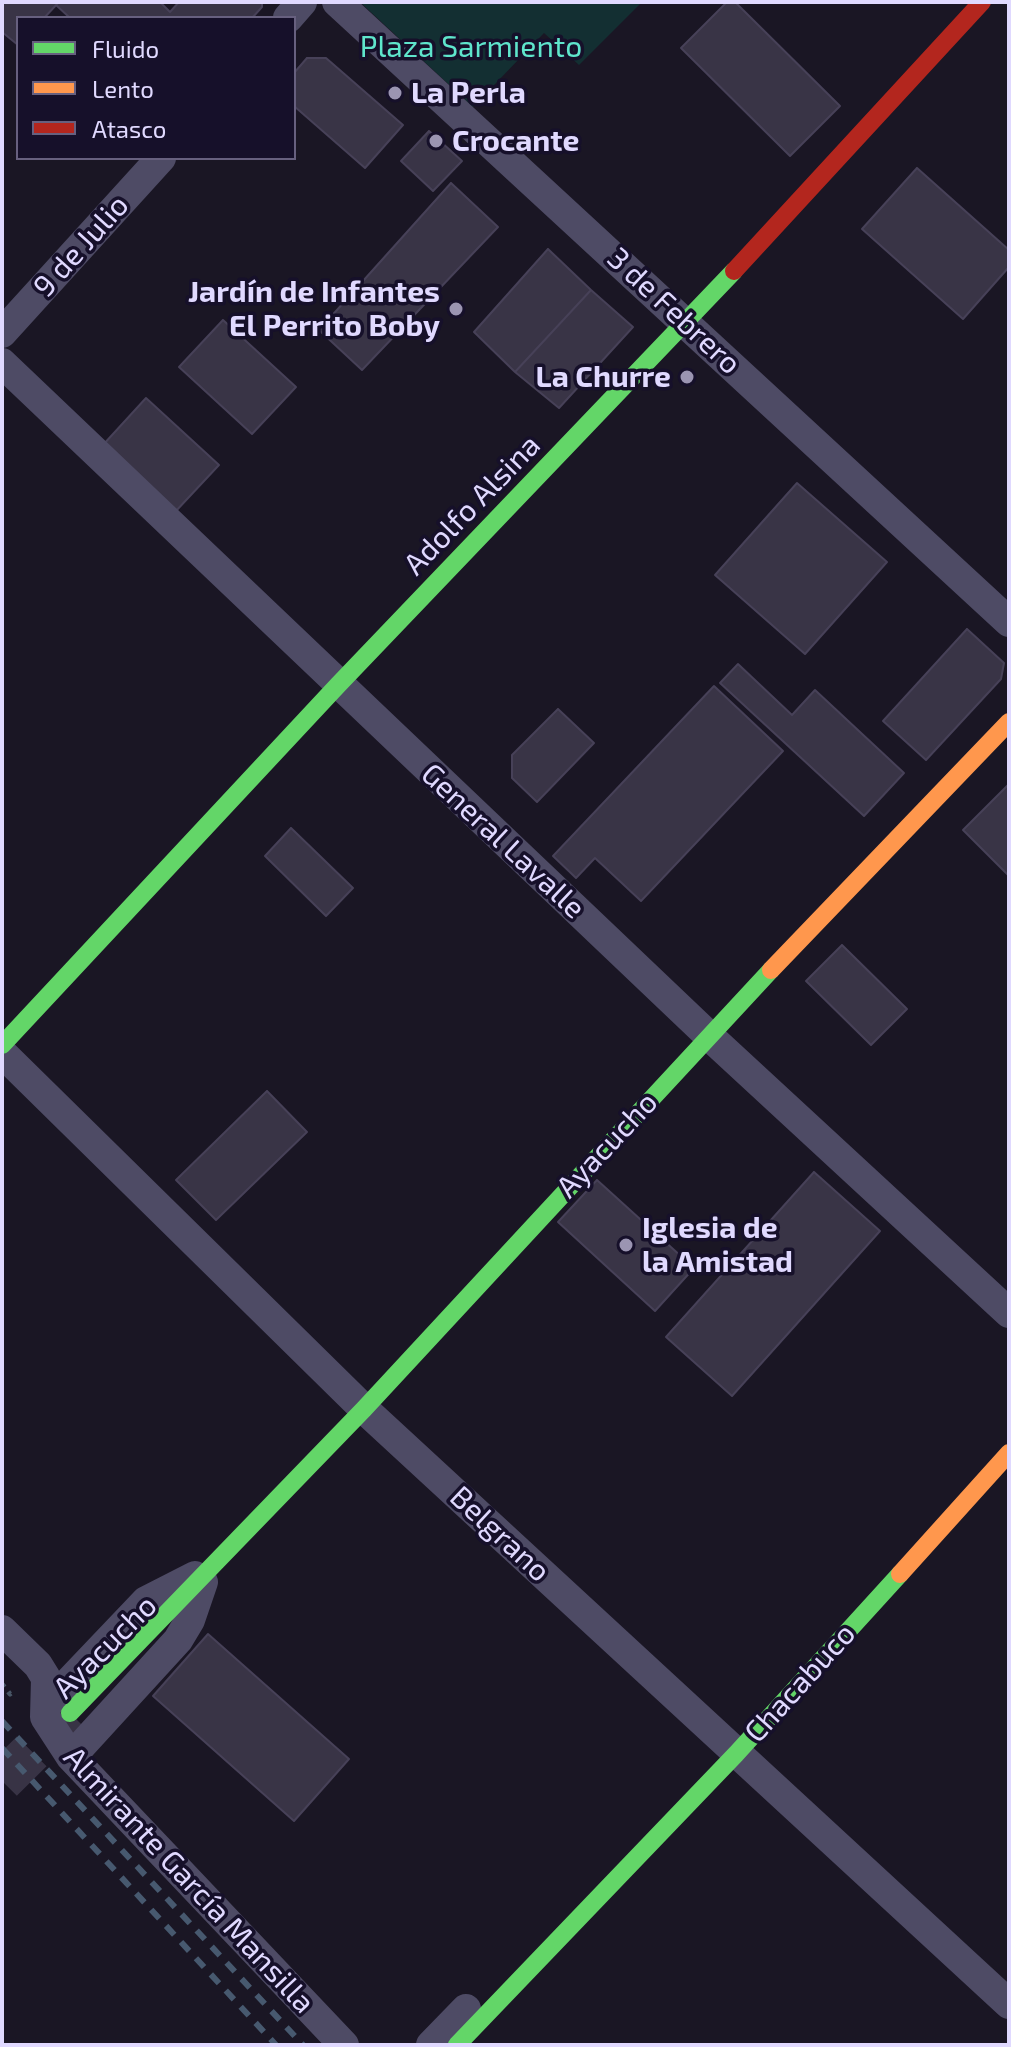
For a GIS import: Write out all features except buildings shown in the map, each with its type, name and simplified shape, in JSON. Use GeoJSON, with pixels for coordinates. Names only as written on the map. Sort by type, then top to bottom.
{"type":"FeatureCollection","features":[{"type":"Feature","properties":{"kind":"street","name":"3 de Febrero"},"geometry":{"type":"LineString","coordinates":[[337,2],[1009,622]]}},
{"type":"Feature","properties":{"kind":"street","name":"Adolfo Alsina"},"geometry":{"type":"LineString","coordinates":[[2,1045],[338,685],[686,323],[982,2]]}},
{"type":"Feature","properties":{"kind":"street","name":"9 de Julio"},"geometry":{"type":"LineString","coordinates":[[2,333],[159,160]]}},
{"type":"Feature","properties":{"kind":"street","name":"General Lavalle"},"geometry":{"type":"LineString","coordinates":[[2,363],[708,1035],[1009,1313]]}},
{"type":"Feature","properties":{"kind":"street","name":"Ayacucho"},"geometry":{"type":"LineString","coordinates":[[58,1709],[146,1601],[160,1591],[208,1570],[364,1409],[708,1035],[1009,722]]}},
{"type":"Feature","properties":{"kind":"street","name":"Belgrano"},"geometry":{"type":"LineString","coordinates":[[2,1053],[364,1409],[1009,2004]]}},
{"type":"Feature","properties":{"kind":"street","name":"Chacabuco"},"geometry":{"type":"LineString","coordinates":[[457,2045],[736,1754],[1009,1453]]}},
{"type":"Feature","properties":{"kind":"street","name":"Ayacucho"},"geometry":{"type":"LineString","coordinates":[[71,1757],[178,1640],[190,1620],[208,1570]]}},
{"type":"Feature","properties":{"kind":"street","name":"Almirante García Mansilla"},"geometry":{"type":"LineString","coordinates":[[2,1630],[38,1665],[46,1678],[58,1709],[49,1728],[71,1757],[344,2045]]}},
{"type":"Feature","properties":{"kind":"street","name":"Chacabuco"},"geometry":{"type":"LineString","coordinates":[[431,2045],[514,1957],[587,1910]]}},
{"type":"Feature","properties":{"kind":"path"},"geometry":{"type":"LineString","coordinates":[[2,1684],[10,1694]]}},
{"type":"Feature","properties":{"kind":"green space","name":"Plaza Sarmiento"},"geometry":{"type":"Polygon","coordinates":[[[360,2],[642,2],[579,65],[544,33],[473,107],[360,2]]]}},
{"type":"Feature","properties":{"kind":"tunnel"},"geometry":{"type":"LineString","coordinates":[[2,1781],[70,1713]]}},
{"type":"Feature","properties":{"kind":"railway"},"geometry":{"type":"LineString","coordinates":[[2,1721],[303,2045]]}},
{"type":"Feature","properties":{"kind":"railway"},"geometry":{"type":"LineString","coordinates":[[2,1748],[276,2045]]}},
{"type":"Feature","properties":{"kind":"traffic: fast"},"geometry":{"type":"LineString","coordinates":[[2,1045],[338,685],[734,271]]}},
{"type":"Feature","properties":{"kind":"traffic: fast"},"geometry":{"type":"LineString","coordinates":[[70,1713],[364,1409],[771,970]]}},
{"type":"Feature","properties":{"kind":"traffic: fast"},"geometry":{"type":"LineString","coordinates":[[457,2045],[736,1754],[900,1574]]}},
{"type":"Feature","properties":{"kind":"traffic: slow"},"geometry":{"type":"LineString","coordinates":[[771,970],[1009,722]]}},
{"type":"Feature","properties":{"kind":"traffic: slow"},"geometry":{"type":"LineString","coordinates":[[900,1574],[1009,1453]]}},
{"type":"Feature","properties":{"kind":"traffic: jam"},"geometry":{"type":"LineString","coordinates":[[734,271],[982,2]]}},
{"type":"Feature","properties":{"kind":"place","name":"La Perla"},"geometry":{"type":"Point","coordinates":[395,93]}},
{"type":"Feature","properties":{"kind":"place","name":"Crocante"},"geometry":{"type":"Point","coordinates":[436,141]}},
{"type":"Feature","properties":{"kind":"place","name":"Jardín de Infantes El Perrito Boby"},"geometry":{"type":"Point","coordinates":[456,309]}},
{"type":"Feature","properties":{"kind":"place","name":"La Churre"},"geometry":{"type":"Point","coordinates":[687,377]}},
{"type":"Feature","properties":{"kind":"place","name":"Iglesia de la Amistad"},"geometry":{"type":"Point","coordinates":[626,1245]}}]}
